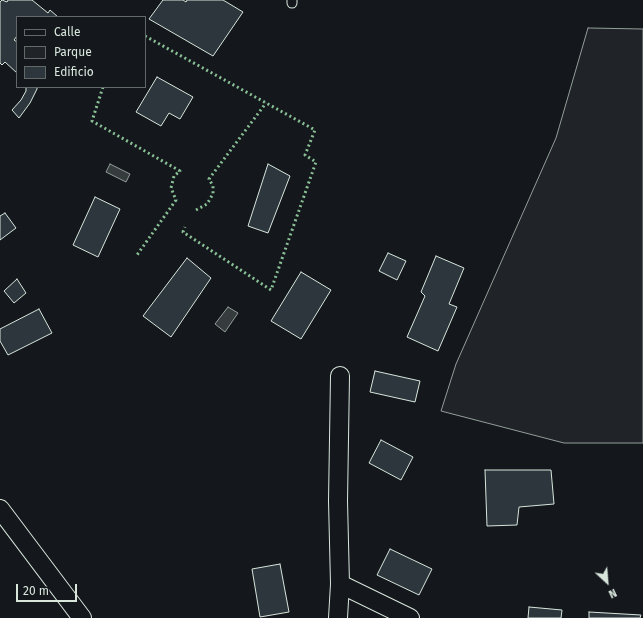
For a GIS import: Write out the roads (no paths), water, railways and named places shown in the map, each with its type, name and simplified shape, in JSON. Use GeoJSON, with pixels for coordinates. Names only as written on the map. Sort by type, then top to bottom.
{"type":"FeatureCollection","features":[{"type":"Feature","properties":{"kind":"street"},"geometry":{"type":"LineString","coordinates":[[338,618],[340,584],[338,501],[340,376]]}},
{"type":"Feature","properties":{"kind":"street"},"geometry":{"type":"LineString","coordinates":[[0,509],[82,618]]}},
{"type":"Feature","properties":{"kind":"street"},"geometry":{"type":"LineString","coordinates":[[340,584],[410,618]]}}]}
